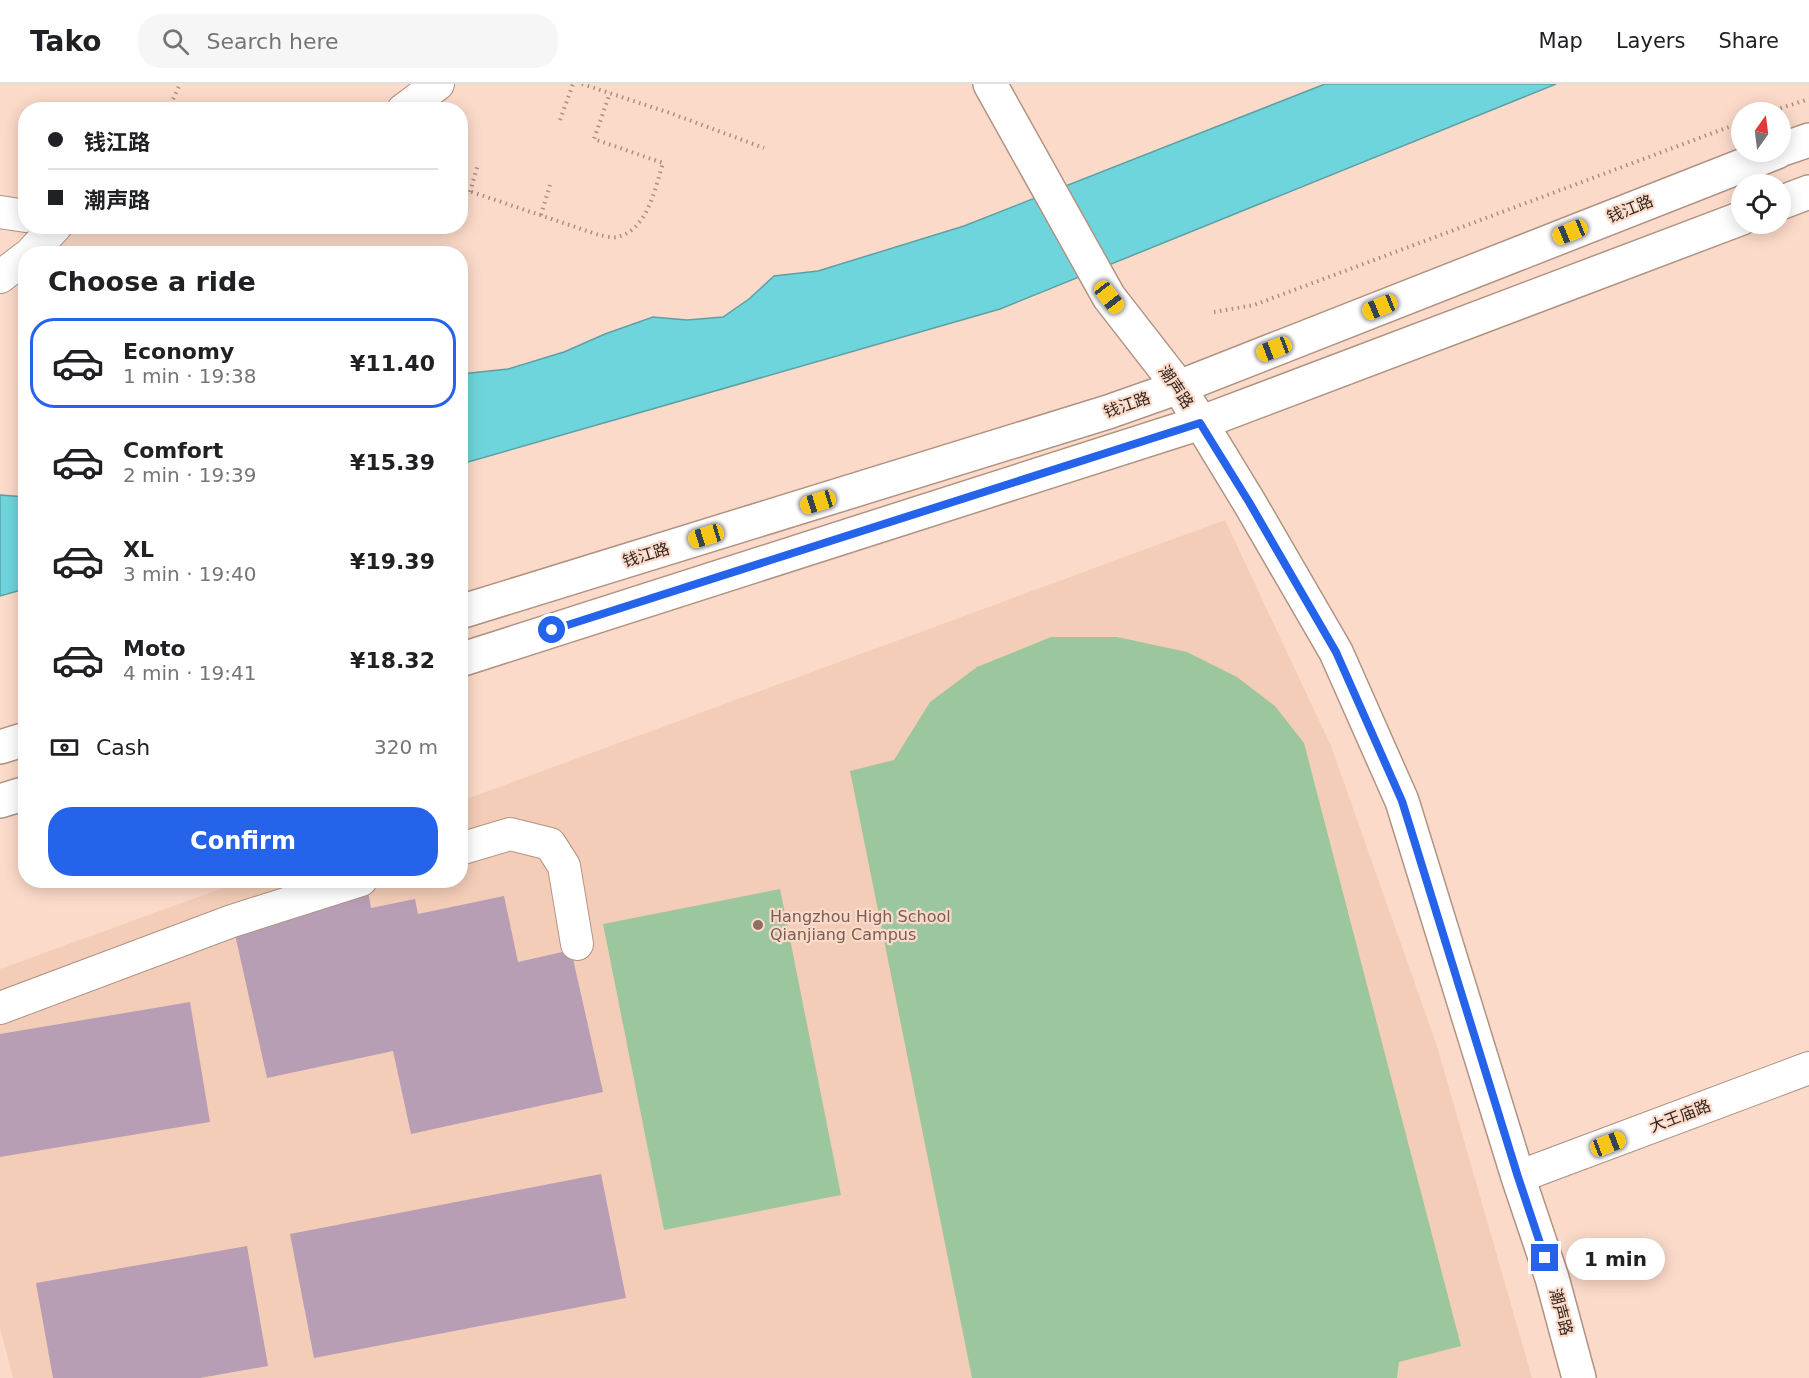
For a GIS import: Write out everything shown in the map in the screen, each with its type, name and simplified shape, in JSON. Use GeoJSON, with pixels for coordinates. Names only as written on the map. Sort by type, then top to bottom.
{"type":"FeatureCollection","features":[{"type":"Feature","properties":{"kind":"main road","name":"潮声路"},"geometry":{"type":"LineString","coordinates":[[990,84],[1109,297],[1179,387],[1336,652],[1402,801],[1518,1177],[1552,1278],[1579,1378]]}},
{"type":"Feature","properties":{"kind":"main road","name":"钱江路"},"geometry":{"type":"LineString","coordinates":[[1791,147],[1809,140]]}},
{"type":"Feature","properties":{"kind":"main road","name":"钱江路"},"geometry":{"type":"LineString","coordinates":[[468,610],[1107,412],[1179,387],[1751,162]]}},
{"type":"Feature","properties":{"kind":"main road"},"geometry":{"type":"LineString","coordinates":[[1791,199],[1809,192]]}},
{"type":"Feature","properties":{"kind":"main road"},"geometry":{"type":"LineString","coordinates":[[468,657],[1200,423],[1731,222]]}},
{"type":"Feature","properties":{"kind":"main road"},"geometry":{"type":"LineString","coordinates":[[0,747],[18,742]]}},
{"type":"Feature","properties":{"kind":"main road"},"geometry":{"type":"LineString","coordinates":[[0,801],[18,796]]}},
{"type":"Feature","properties":{"kind":"street"},"geometry":{"type":"LineString","coordinates":[[414,102],[438,84]]}},
{"type":"Feature","properties":{"kind":"street"},"geometry":{"type":"LineString","coordinates":[[0,212],[18,215]]}},
{"type":"Feature","properties":{"kind":"street"},"geometry":{"type":"LineString","coordinates":[[37,246],[49,234]]}},
{"type":"Feature","properties":{"kind":"street"},"geometry":{"type":"LineString","coordinates":[[0,277],[18,263]]}},
{"type":"Feature","properties":{"kind":"street"},"geometry":{"type":"LineString","coordinates":[[468,847],[510,834],[550,844],[564,866],[577,944]]}},
{"type":"Feature","properties":{"kind":"street"},"geometry":{"type":"LineString","coordinates":[[0,1008],[232,921],[336,888]]}},
{"type":"Feature","properties":{"kind":"street","name":"大王庙路"},"geometry":{"type":"LineString","coordinates":[[1518,1177],[1809,1068]]}},
{"type":"Feature","properties":{"kind":"path"},"geometry":{"type":"LineString","coordinates":[[172,102],[180,84]]}},
{"type":"Feature","properties":{"kind":"path"},"geometry":{"type":"LineString","coordinates":[[560,120],[573,84]]}},
{"type":"Feature","properties":{"kind":"path"},"geometry":{"type":"LineString","coordinates":[[582,84],[670,113],[764,148]]}},
{"type":"Feature","properties":{"kind":"path"},"geometry":{"type":"LineString","coordinates":[[478,164],[470,192],[598,235],[616,237],[630,231],[647,211],[663,163],[594,139],[610,93]]}},
{"type":"Feature","properties":{"kind":"path"},"geometry":{"type":"LineString","coordinates":[[1791,105],[1809,99]]}},
{"type":"Feature","properties":{"kind":"path"},"geometry":{"type":"LineString","coordinates":[[1214,312],[1254,305],[1731,126]]}},
{"type":"Feature","properties":{"kind":"path"},"geometry":{"type":"LineString","coordinates":[[541,215],[550,185]]}},
{"type":"Feature","properties":{"kind":"shaded area","name":"Hangzhou High School Qianjiang Campus"},"geometry":{"type":"Polygon","coordinates":[[[1225,520],[1331,746],[1437,1046],[1532,1378],[13,1378],[0,1328],[0,969],[223,888],[468,888],[468,798],[1225,520]]]}},
{"type":"Feature","properties":{"kind":"green space"},"geometry":{"type":"Polygon","coordinates":[[[1051,637],[1117,637],[1187,652],[1237,677],[1275,706],[1304,743],[1461,1346],[1399,1362],[1397,1378],[972,1378],[850,771],[894,760],[930,702],[977,667],[1051,637]]]}},
{"type":"Feature","properties":{"kind":"green space"},"geometry":{"type":"Polygon","coordinates":[[[780,889],[841,1195],[664,1230],[603,924],[780,889]]]}},
{"type":"Feature","properties":{"kind":"water"},"geometry":{"type":"Polygon","coordinates":[[[1325,84],[1556,84],[1000,309],[468,462],[468,373],[508,369],[564,352],[653,317],[687,320],[723,317],[749,299],[774,276],[818,271],[964,226],[1325,84]]]}},
{"type":"Feature","properties":{"kind":"water"},"geometry":{"type":"Polygon","coordinates":[[[0,495],[18,496],[18,591],[0,596],[0,495]]]}},
{"type":"Feature","properties":{"kind":"building"},"geometry":{"type":"Polygon","coordinates":[[[368,891],[371,908],[415,899],[418,914],[504,896],[518,962],[571,950],[603,1092],[411,1134],[393,1051],[267,1078],[232,921],[368,891]]]}},
{"type":"Feature","properties":{"kind":"building"},"geometry":{"type":"Polygon","coordinates":[[[190,1002],[210,1122],[0,1157],[0,1034],[190,1002]]]}},
{"type":"Feature","properties":{"kind":"building"},"geometry":{"type":"Polygon","coordinates":[[[601,1174],[626,1298],[314,1358],[290,1234],[601,1174]]]}},
{"type":"Feature","properties":{"kind":"building"},"geometry":{"type":"Polygon","coordinates":[[[247,1246],[268,1366],[200,1378],[53,1378],[36,1283],[247,1246]]]}},
{"type":"Feature","properties":{"kind":"place","name":"Hangzhou High School Qianjiang Campus"},"geometry":{"type":"Point","coordinates":[758,925]}},
{"type":"Feature","properties":{"kind":"route"},"geometry":{"type":"LineString","coordinates":[[552,630],[1200,423],[1336,652],[1402,801],[1545,1258]]}}]}
